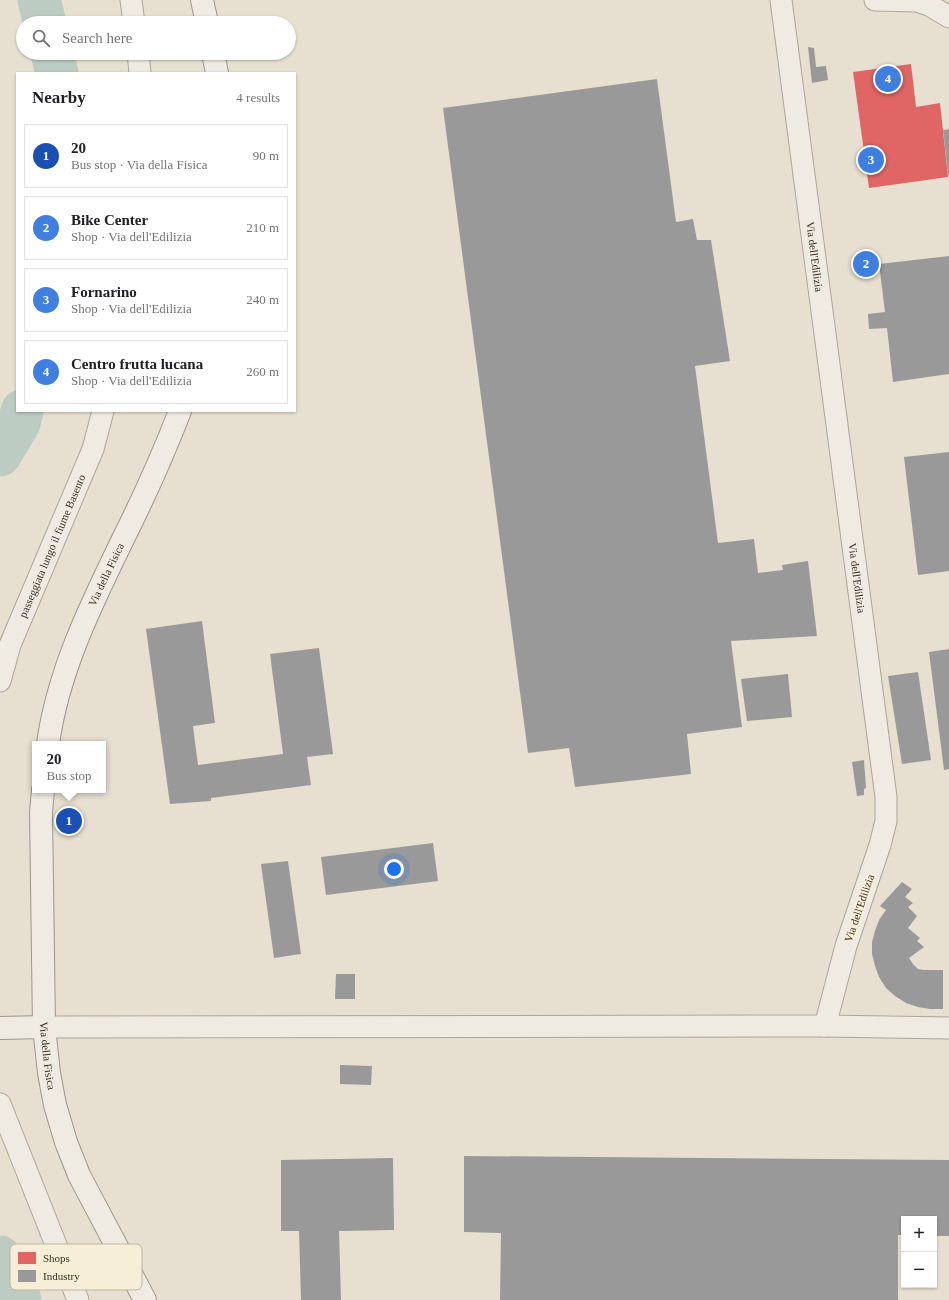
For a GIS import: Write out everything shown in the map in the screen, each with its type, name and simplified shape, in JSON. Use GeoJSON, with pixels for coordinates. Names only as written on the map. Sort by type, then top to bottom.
{"type":"FeatureCollection","features":[{"type":"Feature","properties":{"kind":"street"},"geometry":{"type":"LineString","coordinates":[[131,0],[133,16]]}},
{"type":"Feature","properties":{"kind":"street"},"geometry":{"type":"LineString","coordinates":[[202,0],[205,16]]}},
{"type":"Feature","properties":{"kind":"street","name":"Via dell'Edilizia"},"geometry":{"type":"LineString","coordinates":[[781,0],[886,797],[886,821],[880,845],[846,946],[825,1026]]}},
{"type":"Feature","properties":{"kind":"street"},"geometry":{"type":"LineString","coordinates":[[875,0],[917,1],[929,5],[949,17]]}},
{"type":"Feature","properties":{"kind":"street"},"geometry":{"type":"LineString","coordinates":[[139,60],[140,72]]}},
{"type":"Feature","properties":{"kind":"street"},"geometry":{"type":"LineString","coordinates":[[214,60],[217,72]]}},
{"type":"Feature","properties":{"kind":"street","name":"passeggiata lungo il fiume Basento"},"geometry":{"type":"LineString","coordinates":[[0,681],[10,645],[93,449],[103,412]]}},
{"type":"Feature","properties":{"kind":"street","name":"Via della Fisica"},"geometry":{"type":"LineString","coordinates":[[49,741],[56,704],[78,635],[168,443],[180,412]]}},
{"type":"Feature","properties":{"kind":"street","name":"Via della Fisica"},"geometry":{"type":"LineString","coordinates":[[43,793],[41,812],[44,1027],[49,1073],[66,1142],[79,1175],[115,1244]]}},
{"type":"Feature","properties":{"kind":"street"},"geometry":{"type":"LineString","coordinates":[[0,1028],[825,1026],[949,1028]]}},
{"type":"Feature","properties":{"kind":"street"},"geometry":{"type":"LineString","coordinates":[[0,1104],[56,1244]]}},
{"type":"Feature","properties":{"kind":"street"},"geometry":{"type":"LineString","coordinates":[[74,1290],[78,1300]]}},
{"type":"Feature","properties":{"kind":"street","name":"Via della Fisica"},"geometry":{"type":"LineString","coordinates":[[139,1290],[144,1300]]}},
{"type":"Feature","properties":{"kind":"building: Shops"},"geometry":{"type":"Polygon","coordinates":[[[911,64],[916,107],[940,103],[948,177],[869,188],[853,72],[911,64]]]}},
{"type":"Feature","properties":{"kind":"building: Industry"},"geometry":{"type":"Polygon","coordinates":[[[808,47],[814,48],[816,67],[826,66],[828,80],[812,83],[808,47]]]}},
{"type":"Feature","properties":{"kind":"building: Industry"},"geometry":{"type":"Polygon","coordinates":[[[657,79],[676,222],[693,219],[697,240],[711,240],[730,361],[695,366],[718,543],[754,539],[758,573],[783,570],[782,565],[808,561],[817,636],[731,641],[742,727],[687,734],[691,774],[575,787],[569,748],[528,753],[443,108],[657,79]]]}},
{"type":"Feature","properties":{"kind":"building: Industry"},"geometry":{"type":"Polygon","coordinates":[[[949,129],[949,175],[948,175],[943,130],[949,129]]]}},
{"type":"Feature","properties":{"kind":"building: Industry"},"geometry":{"type":"Polygon","coordinates":[[[949,256],[949,374],[893,382],[887,328],[869,329],[868,314],[885,312],[879,264],[949,256]]]}},
{"type":"Feature","properties":{"kind":"building: Industry"},"geometry":{"type":"Polygon","coordinates":[[[949,452],[949,571],[918,575],[904,457],[949,452]]]}},
{"type":"Feature","properties":{"kind":"building: Industry"},"geometry":{"type":"Polygon","coordinates":[[[202,621],[215,723],[193,726],[198,765],[283,754],[270,654],[319,648],[333,754],[307,757],[311,785],[211,798],[211,801],[170,804],[146,629],[202,621]]]}},
{"type":"Feature","properties":{"kind":"building: Industry"},"geometry":{"type":"Polygon","coordinates":[[[949,649],[949,769],[944,770],[929,652],[949,649]]]}},
{"type":"Feature","properties":{"kind":"building: Industry"},"geometry":{"type":"Polygon","coordinates":[[[918,672],[931,760],[902,764],[888,676],[918,672]]]}},
{"type":"Feature","properties":{"kind":"building: Industry"},"geometry":{"type":"Polygon","coordinates":[[[788,674],[792,717],[747,721],[741,679],[788,674]]]}},
{"type":"Feature","properties":{"kind":"building: Industry"},"geometry":{"type":"Polygon","coordinates":[[[864,760],[866,788],[864,789],[864,795],[857,796],[852,762],[864,760]]]}},
{"type":"Feature","properties":{"kind":"building: Industry"},"geometry":{"type":"Polygon","coordinates":[[[433,843],[438,881],[326,895],[321,857],[433,843]]]}},
{"type":"Feature","properties":{"kind":"building: Industry"},"geometry":{"type":"Polygon","coordinates":[[[288,861],[301,954],[274,958],[261,864],[288,861]]]}},
{"type":"Feature","properties":{"kind":"building: Industry"},"geometry":{"type":"Polygon","coordinates":[[[902,882],[912,889],[905,897],[913,903],[908,907],[917,916],[908,928],[920,938],[917,941],[924,947],[909,958],[918,969],[943,970],[943,1009],[930,1009],[906,1003],[886,988],[879,977],[875,966],[872,954],[872,942],[879,920],[886,910],[880,906],[902,882]]]}},
{"type":"Feature","properties":{"kind":"building: Industry"},"geometry":{"type":"Polygon","coordinates":[[[336,974],[355,974],[355,999],[335,999],[336,974]]]}},
{"type":"Feature","properties":{"kind":"building: Industry"},"geometry":{"type":"Polygon","coordinates":[[[340,1065],[372,1066],[371,1085],[340,1084],[340,1065]]]}},
{"type":"Feature","properties":{"kind":"building: Industry"},"geometry":{"type":"Polygon","coordinates":[[[464,1156],[949,1160],[949,1236],[937,1236],[937,1216],[901,1216],[901,1235],[898,1235],[898,1300],[500,1300],[501,1233],[464,1232],[464,1156]]]}},
{"type":"Feature","properties":{"kind":"building: Industry"},"geometry":{"type":"Polygon","coordinates":[[[393,1158],[394,1230],[339,1231],[341,1300],[301,1300],[299,1231],[281,1231],[281,1160],[393,1158]]]}},
{"type":"Feature","properties":{"kind":"waterway"},"geometry":{"type":"LineString","coordinates":[[39,0],[43,16]]}},
{"type":"Feature","properties":{"kind":"waterway"},"geometry":{"type":"LineString","coordinates":[[54,60],[57,72]]}},
{"type":"Feature","properties":{"kind":"waterway"},"geometry":{"type":"LineString","coordinates":[[0,455],[19,423],[22,412]]}},
{"type":"Feature","properties":{"kind":"waterway"},"geometry":{"type":"LineString","coordinates":[[0,1257],[10,1275]]}},
{"type":"Feature","properties":{"kind":"waterway"},"geometry":{"type":"LineString","coordinates":[[16,1290],[20,1300]]}},
{"type":"Feature","properties":{"kind":"place","name":"Centro frutta lucana"},"geometry":{"type":"Point","coordinates":[888,79]}},
{"type":"Feature","properties":{"kind":"place","name":"Fornarino"},"geometry":{"type":"Point","coordinates":[871,160]}},
{"type":"Feature","properties":{"kind":"place","name":"Bike Center"},"geometry":{"type":"Point","coordinates":[866,264]}},
{"type":"Feature","properties":{"kind":"place","name":"20"},"geometry":{"type":"Point","coordinates":[69,821]}}]}
